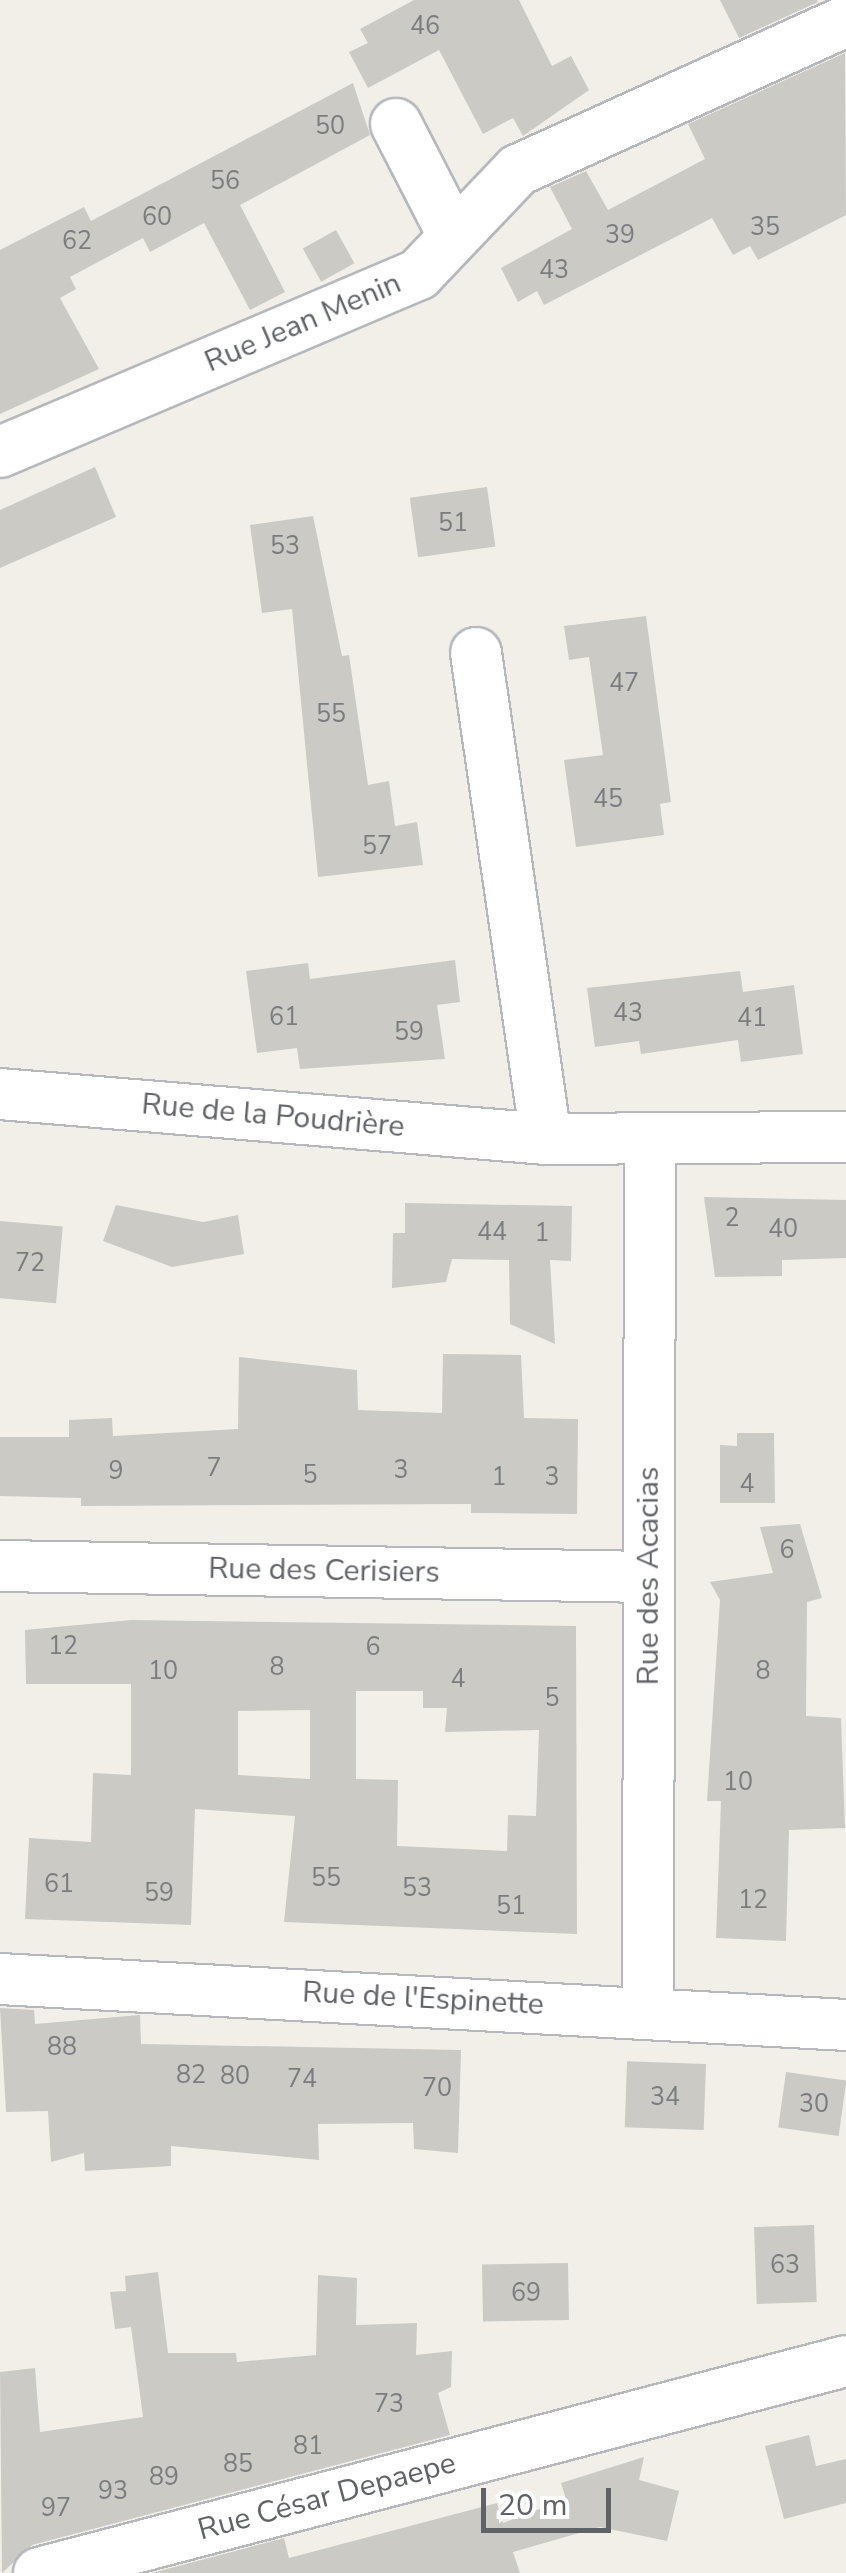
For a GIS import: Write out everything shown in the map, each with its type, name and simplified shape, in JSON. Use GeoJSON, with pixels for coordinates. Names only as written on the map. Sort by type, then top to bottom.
{"type":"FeatureCollection","features":[{"type":"Feature","properties":{"kind":"street","name":"Rue Jean Menin"},"geometry":{"type":"LineString","coordinates":[[0,452],[419,274],[518,170],[568,142],[846,20]]}},
{"type":"Feature","properties":{"kind":"street"},"geometry":{"type":"LineString","coordinates":[[396,124],[453,234]]}},
{"type":"Feature","properties":{"kind":"street"},"geometry":{"type":"LineString","coordinates":[[476,653],[546,1139]]}},
{"type":"Feature","properties":{"kind":"street","name":"Rue de la Poudrière"},"geometry":{"type":"LineString","coordinates":[[0,1094],[546,1139],[650,1142],[846,1138]]}},
{"type":"Feature","properties":{"kind":"street","name":"Rue des Acacias"},"geometry":{"type":"LineString","coordinates":[[648,2009],[650,1142]]}},
{"type":"Feature","properties":{"kind":"street","name":"Rue des Cerisiers"},"geometry":{"type":"LineString","coordinates":[[0,1566],[648,1577]]}},
{"type":"Feature","properties":{"kind":"street","name":"Rue de l'Espinette"},"geometry":{"type":"LineString","coordinates":[[0,1979],[648,2009],[846,2024]]}},
{"type":"Feature","properties":{"kind":"street","name":"Rue César Depaepe"},"geometry":{"type":"LineString","coordinates":[[39,2573],[846,2361]]}},
{"type":"Feature","properties":{"kind":"building"},"geometry":{"type":"Polygon","coordinates":[[[414,0],[519,0],[552,66],[571,56],[589,90],[523,136],[513,118],[483,134],[439,50],[368,88],[349,52],[368,43],[360,29],[414,0]]]}},
{"type":"Feature","properties":{"kind":"building"},"geometry":{"type":"Polygon","coordinates":[[[720,0],[817,0],[818,2],[739,38],[720,0]]]}},
{"type":"Feature","properties":{"kind":"building"},"geometry":{"type":"Polygon","coordinates":[[[845,53],[846,215],[758,260],[750,246],[733,255],[712,218],[544,305],[537,291],[518,302],[501,268],[572,229],[550,187],[586,171],[608,210],[705,159],[688,124],[845,53]]]}},
{"type":"Feature","properties":{"kind":"building"},"geometry":{"type":"Polygon","coordinates":[[[353,83],[370,135],[240,205],[285,292],[250,310],[204,223],[150,252],[143,238],[70,277],[76,289],[60,298],[99,369],[0,414],[0,250],[84,207],[91,221],[353,83]]]}},
{"type":"Feature","properties":{"kind":"building"},"geometry":{"type":"Polygon","coordinates":[[[336,230],[354,263],[321,282],[303,248],[336,230]]]}},
{"type":"Feature","properties":{"kind":"building"},"geometry":{"type":"Polygon","coordinates":[[[95,467],[116,517],[0,568],[0,510],[95,467]]]}},
{"type":"Feature","properties":{"kind":"building"},"geometry":{"type":"Polygon","coordinates":[[[487,487],[495,546],[418,557],[410,498],[487,487]]]}},
{"type":"Feature","properties":{"kind":"building"},"geometry":{"type":"Polygon","coordinates":[[[313,516],[342,656],[349,655],[368,785],[389,781],[395,826],[417,822],[423,865],[318,877],[292,609],[262,613],[250,525],[313,516]]]}},
{"type":"Feature","properties":{"kind":"building"},"geometry":{"type":"Polygon","coordinates":[[[646,616],[671,802],[660,804],[664,835],[576,847],[564,760],[603,755],[589,657],[569,660],[564,626],[646,616]]]}},
{"type":"Feature","properties":{"kind":"building"},"geometry":{"type":"Polygon","coordinates":[[[455,960],[460,1002],[437,1005],[445,1059],[300,1069],[297,1048],[257,1053],[246,971],[308,963],[310,979],[455,960]]]}},
{"type":"Feature","properties":{"kind":"building"},"geometry":{"type":"Polygon","coordinates":[[[740,971],[743,992],[794,985],[803,1054],[741,1062],[738,1040],[641,1054],[639,1041],[595,1047],[587,988],[740,971]]]}},
{"type":"Feature","properties":{"kind":"building"},"geometry":{"type":"Polygon","coordinates":[[[704,1197],[846,1200],[846,1258],[782,1260],[782,1276],[715,1277],[704,1197]]]}},
{"type":"Feature","properties":{"kind":"building"},"geometry":{"type":"Polygon","coordinates":[[[405,1203],[572,1206],[571,1261],[550,1260],[555,1344],[510,1324],[509,1260],[452,1259],[446,1282],[392,1288],[393,1233],[405,1233],[405,1203]]]}},
{"type":"Feature","properties":{"kind":"building"},"geometry":{"type":"Polygon","coordinates":[[[116,1205],[203,1222],[238,1215],[244,1254],[172,1267],[103,1241],[116,1205]]]}},
{"type":"Feature","properties":{"kind":"building"},"geometry":{"type":"Polygon","coordinates":[[[0,1221],[63,1226],[56,1303],[0,1298],[0,1221]]]}},
{"type":"Feature","properties":{"kind":"building"},"geometry":{"type":"Polygon","coordinates":[[[443,1354],[521,1355],[524,1418],[578,1419],[577,1514],[471,1513],[471,1504],[81,1506],[81,1498],[0,1496],[0,1437],[69,1437],[69,1420],[112,1418],[113,1436],[238,1429],[239,1357],[357,1370],[358,1410],[442,1413],[443,1354]]]}},
{"type":"Feature","properties":{"kind":"building"},"geometry":{"type":"Polygon","coordinates":[[[737,1433],[774,1433],[775,1503],[720,1503],[720,1445],[737,1446],[737,1433]]]}},
{"type":"Feature","properties":{"kind":"building"},"geometry":{"type":"Polygon","coordinates":[[[800,1524],[822,1598],[807,1602],[806,1716],[841,1718],[845,1828],[789,1830],[786,1941],[716,1938],[721,1801],[707,1801],[720,1600],[710,1582],[773,1573],[760,1527],[800,1524]]]}},
{"type":"Feature","properties":{"kind":"building"},"geometry":{"type":"Polygon","coordinates":[[[131,1620],[576,1626],[577,1934],[284,1922],[295,1816],[195,1809],[191,1925],[25,1919],[29,1838],[91,1842],[93,1773],[131,1775],[131,1684],[26,1684],[25,1630],[131,1620]],[[356,1691],[356,1779],[398,1780],[397,1846],[507,1851],[508,1815],[536,1816],[539,1730],[445,1732],[447,1708],[423,1708],[423,1691],[356,1691]],[[310,1710],[238,1711],[238,1775],[310,1779],[310,1710]]]}},
{"type":"Feature","properties":{"kind":"building"},"geometry":{"type":"Polygon","coordinates":[[[0,2008],[34,2010],[35,2024],[140,2015],[141,2044],[461,2050],[458,2153],[414,2149],[413,2123],[318,2124],[319,2160],[171,2146],[171,2166],[85,2171],[84,2153],[51,2162],[48,2111],[6,2112],[0,2008]]]}},
{"type":"Feature","properties":{"kind":"building"},"geometry":{"type":"Polygon","coordinates":[[[627,2061],[706,2064],[704,2130],[625,2127],[627,2061]]]}},
{"type":"Feature","properties":{"kind":"building"},"geometry":{"type":"Polygon","coordinates":[[[786,2072],[846,2080],[839,2136],[778,2127],[786,2072]]]}},
{"type":"Feature","properties":{"kind":"building"},"geometry":{"type":"Polygon","coordinates":[[[814,2225],[817,2302],[757,2304],[754,2227],[814,2225]]]}},
{"type":"Feature","properties":{"kind":"building"},"geometry":{"type":"Polygon","coordinates":[[[568,2263],[569,2320],[483,2321],[482,2265],[568,2263]]]}},
{"type":"Feature","properties":{"kind":"building"},"geometry":{"type":"Polygon","coordinates":[[[158,2272],[168,2353],[236,2353],[237,2362],[316,2355],[318,2275],[357,2278],[356,2325],[417,2323],[416,2355],[452,2351],[451,2387],[438,2393],[450,2435],[32,2545],[2,2573],[0,2372],[35,2368],[40,2432],[143,2417],[131,2327],[115,2329],[110,2292],[126,2291],[125,2276],[158,2272]]]}},
{"type":"Feature","properties":{"kind":"building"},"geometry":{"type":"Polygon","coordinates":[[[809,2435],[816,2466],[846,2459],[846,2503],[784,2519],[765,2446],[809,2435]]]}},
{"type":"Feature","properties":{"kind":"building"},"geometry":{"type":"Polygon","coordinates":[[[644,2457],[639,2480],[679,2491],[667,2541],[600,2527],[513,2552],[520,2573],[152,2573],[284,2538],[289,2558],[497,2503],[503,2523],[566,2499],[561,2483],[644,2457]]]}}]}
